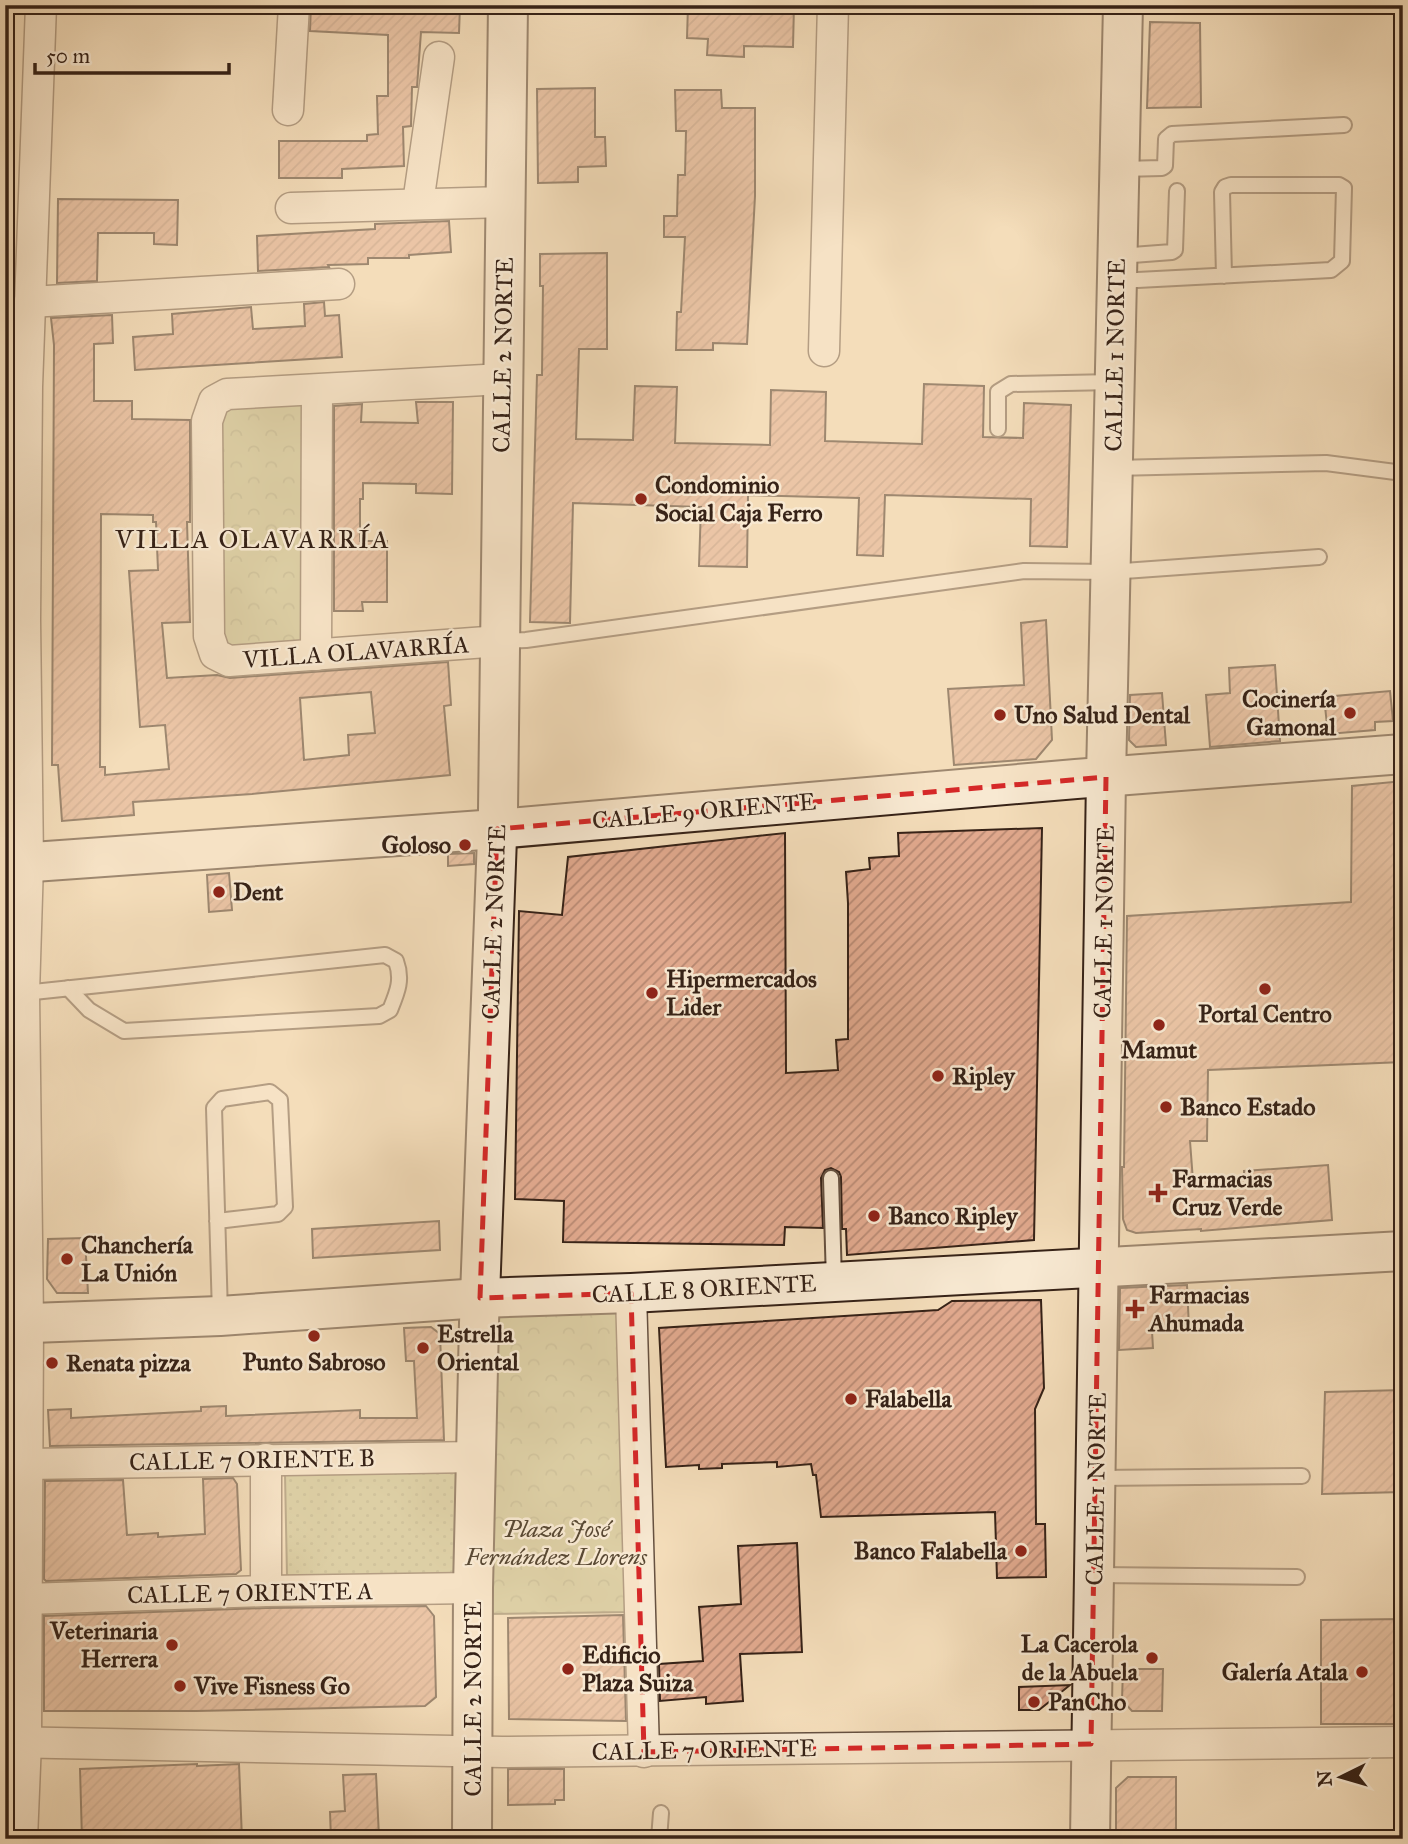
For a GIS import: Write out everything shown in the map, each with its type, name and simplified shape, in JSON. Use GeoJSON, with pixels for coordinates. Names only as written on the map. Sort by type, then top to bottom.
{"type":"FeatureCollection","features":[{"type":"Feature","properties":{"kind":"street"},"geometry":{"type":"LineString","coordinates":[[22,1839],[15,1742],[27,1599],[27,1464],[17,1323],[24,993],[16,864],[16,387],[30,302],[41,5]]}},
{"type":"Feature","properties":{"kind":"street"},"geometry":{"type":"LineString","coordinates":[[288,110],[294,5]]}},
{"type":"Feature","properties":{"kind":"street","name":"CALLE 2 NORTE"},"geometry":{"type":"LineString","coordinates":[[472,1839],[472,1588],[497,829],[508,5]]}},
{"type":"Feature","properties":{"kind":"street"},"geometry":{"type":"LineString","coordinates":[[824,351],[833,5]]}},
{"type":"Feature","properties":{"kind":"street","name":"CALLE 1 NORTE"},"geometry":{"type":"LineString","coordinates":[[1090,1839],[1106,777],[1123,5]]}},
{"type":"Feature","properties":{"kind":"street"},"geometry":{"type":"LineString","coordinates":[[418,203],[439,57]]}},
{"type":"Feature","properties":{"kind":"street"},"geometry":{"type":"LineString","coordinates":[[291,208],[505,202]]}},
{"type":"Feature","properties":{"kind":"street"},"geometry":{"type":"LineString","coordinates":[[30,302],[339,284]]}},
{"type":"Feature","properties":{"kind":"street","name":"VILLA OLAVARRÍA"},"geometry":{"type":"LineString","coordinates":[[500,641],[229,661],[215,654],[209,636],[207,421],[214,401],[227,394],[503,379]]}},
{"type":"Feature","properties":{"kind":"street"},"geometry":{"type":"LineString","coordinates":[[316,655],[317,390]]}},
{"type":"Feature","properties":{"kind":"street","name":"CALLE 9 ORIENTE"},"geometry":{"type":"LineString","coordinates":[[16,864],[497,829],[1403,754]]}},
{"type":"Feature","properties":{"kind":"street","name":"CALLE 8 ORIENTE"},"geometry":{"type":"LineString","coordinates":[[17,1323],[220,1316],[480,1298],[631,1293],[1403,1251]]}},
{"type":"Feature","properties":{"kind":"street"},"geometry":{"type":"LineString","coordinates":[[631,1293],[644,1752]]}},
{"type":"Feature","properties":{"kind":"street","name":"CALLE 7 ORIENTE B"},"geometry":{"type":"LineString","coordinates":[[27,1464],[476,1457]]}},
{"type":"Feature","properties":{"kind":"street"},"geometry":{"type":"LineString","coordinates":[[266,1459],[266,1591]]}},
{"type":"Feature","properties":{"kind":"street","name":"CALLE 7 ORIENTE A"},"geometry":{"type":"LineString","coordinates":[[27,1599],[472,1588]]}},
{"type":"Feature","properties":{"kind":"street","name":"CALLE 7 ORIENTE"},"geometry":{"type":"LineString","coordinates":[[15,1742],[644,1752],[1091,1744],[1403,1742]]}},
{"type":"Feature","properties":{"kind":"lane"},"geometry":{"type":"LineString","coordinates":[[1119,170],[1165,166],[1166,139],[1172,134],[1344,125]]}},
{"type":"Feature","properties":{"kind":"lane"},"geometry":{"type":"LineString","coordinates":[[1117,269],[1224,276],[1331,270],[1338,267],[1342,261],[1344,188],[1339,185],[1225,187],[1222,192],[1224,276]]}},
{"type":"Feature","properties":{"kind":"lane"},"geometry":{"type":"LineString","coordinates":[[1117,269],[1175,250],[1177,191]]}},
{"type":"Feature","properties":{"kind":"lane"},"geometry":{"type":"LineString","coordinates":[[998,429],[998,392],[1011,384],[1114,382]]}},
{"type":"Feature","properties":{"kind":"lane"},"geometry":{"type":"LineString","coordinates":[[1113,468],[1325,463],[1403,473]]}},
{"type":"Feature","properties":{"kind":"lane"},"geometry":{"type":"LineString","coordinates":[[500,641],[526,640],[1024,571],[1110,572],[1320,557]]}},
{"type":"Feature","properties":{"kind":"lane"},"geometry":{"type":"LineString","coordinates":[[24,993],[68,988],[385,956],[396,961],[400,972],[400,984],[390,1010],[379,1016],[124,1031],[89,1010],[68,988]]}},
{"type":"Feature","properties":{"kind":"lane"},"geometry":{"type":"LineString","coordinates":[[217,1221],[278,1214],[285,1207],[280,1100],[270,1092],[222,1099],[214,1108],[217,1221],[220,1316]]}},
{"type":"Feature","properties":{"kind":"lane"},"geometry":{"type":"LineString","coordinates":[[831,1178],[834,1282]]}},
{"type":"Feature","properties":{"kind":"lane"},"geometry":{"type":"LineString","coordinates":[[1096,1478],[1302,1476]]}},
{"type":"Feature","properties":{"kind":"lane"},"geometry":{"type":"LineString","coordinates":[[1094,1575],[1297,1577]]}},
{"type":"Feature","properties":{"kind":"lane"},"geometry":{"type":"LineString","coordinates":[[659,1839],[661,1813]]}},
{"type":"Feature","properties":{"kind":"highlighted area"},"geometry":{"type":"Polygon","coordinates":[[[1106,777],[1091,1744],[644,1752],[631,1293],[480,1298],[497,829],[1106,777]]]}},
{"type":"Feature","properties":{"kind":"green space"},"geometry":{"type":"Polygon","coordinates":[[[305,403],[304,647],[220,650],[216,406],[305,403]]]}},
{"type":"Feature","properties":{"kind":"green space","name":"Plaza José Fernández Llorens"},"geometry":{"type":"Polygon","coordinates":[[[619,1302],[630,1612],[485,1614],[489,1328],[502,1312],[619,1302]]]}},
{"type":"Feature","properties":{"kind":"green space"},"geometry":{"type":"Polygon","coordinates":[[[459,1466],[456,1577],[287,1576],[285,1474],[459,1466]]]}},
{"type":"Feature","properties":{"kind":"building"},"geometry":{"type":"Polygon","coordinates":[[[311,5],[460,5],[459,33],[421,32],[417,87],[412,87],[411,126],[403,127],[404,166],[342,169],[342,178],[279,178],[279,141],[367,141],[367,135],[378,134],[377,96],[388,96],[388,35],[310,31],[311,5]]]}},
{"type":"Feature","properties":{"kind":"building"},"geometry":{"type":"Polygon","coordinates":[[[688,5],[794,5],[793,47],[744,46],[744,57],[707,55],[708,39],[687,38],[688,5]]]}},
{"type":"Feature","properties":{"kind":"building"},"geometry":{"type":"Polygon","coordinates":[[[1150,22],[1200,23],[1201,107],[1147,108],[1150,22]]]}},
{"type":"Feature","properties":{"kind":"building"},"geometry":{"type":"Polygon","coordinates":[[[595,88],[595,137],[605,137],[606,166],[578,167],[578,182],[538,183],[537,89],[595,88]]]}},
{"type":"Feature","properties":{"kind":"building"},"geometry":{"type":"Polygon","coordinates":[[[675,90],[721,90],[722,108],[755,108],[755,196],[747,344],[713,343],[713,350],[676,350],[685,237],[664,237],[664,216],[677,216],[678,175],[685,175],[686,131],[676,131],[675,90]]]}},
{"type":"Feature","properties":{"kind":"building"},"geometry":{"type":"Polygon","coordinates":[[[58,199],[178,200],[177,245],[154,244],[154,233],[98,233],[97,281],[57,283],[58,199]]]}},
{"type":"Feature","properties":{"kind":"building"},"geometry":{"type":"Polygon","coordinates":[[[449,221],[451,252],[409,255],[409,258],[368,258],[368,264],[258,271],[257,236],[375,229],[375,224],[449,221]]]}},
{"type":"Feature","properties":{"kind":"building","name":"Condominio Social Caja Ferro"},"geometry":{"type":"Polygon","coordinates":[[[607,253],[607,349],[579,349],[576,439],[633,440],[635,386],[677,387],[675,443],[770,445],[771,390],[826,392],[825,441],[922,444],[924,384],[984,386],[983,437],[1023,438],[1024,403],[1071,405],[1067,547],[1030,546],[1031,499],[885,495],[883,556],[857,555],[859,498],[748,495],[747,567],[699,566],[701,507],[573,503],[570,623],[530,622],[537,375],[542,375],[543,286],[540,286],[540,254],[607,253]]]}},
{"type":"Feature","properties":{"kind":"building"},"geometry":{"type":"Polygon","coordinates":[[[324,302],[325,316],[339,315],[342,357],[135,370],[133,337],[173,334],[172,314],[251,307],[253,329],[305,326],[304,304],[324,302]]]}},
{"type":"Feature","properties":{"kind":"building"},"geometry":{"type":"Polygon","coordinates":[[[112,315],[113,343],[94,344],[94,401],[132,401],[132,419],[190,420],[190,522],[187,522],[190,622],[162,623],[167,678],[217,675],[230,678],[448,662],[451,705],[444,706],[450,775],[252,794],[133,802],[134,815],[62,821],[58,765],[52,765],[54,345],[51,318],[112,315]],[[101,514],[100,767],[105,767],[105,775],[169,769],[165,725],[140,727],[129,571],[158,570],[156,522],[153,522],[153,515],[101,514]],[[371,692],[300,698],[304,760],[349,755],[348,735],[375,733],[371,692]]]}},
{"type":"Feature","properties":{"kind":"building"},"geometry":{"type":"Polygon","coordinates":[[[416,402],[453,402],[452,494],[416,493],[416,484],[363,483],[363,499],[360,499],[360,541],[387,541],[387,602],[362,602],[363,611],[334,611],[334,406],[362,404],[361,422],[418,423],[416,402]]]}},
{"type":"Feature","properties":{"kind":"building","name":"Uno Salud Dental"},"geometry":{"type":"Polygon","coordinates":[[[1046,620],[1052,740],[1036,759],[954,765],[948,689],[1024,685],[1021,623],[1046,620]]]}},
{"type":"Feature","properties":{"kind":"building"},"geometry":{"type":"Polygon","coordinates":[[[1275,665],[1280,741],[1210,747],[1206,695],[1230,693],[1229,668],[1275,665]]]}},
{"type":"Feature","properties":{"kind":"building","name":"Cocinería Gamonal"},"geometry":{"type":"Polygon","coordinates":[[[1390,691],[1393,721],[1375,722],[1375,730],[1328,734],[1324,697],[1390,691]]]}},
{"type":"Feature","properties":{"kind":"building"},"geometry":{"type":"Polygon","coordinates":[[[1162,693],[1166,745],[1136,747],[1129,740],[1130,695],[1162,693]]]}},
{"type":"Feature","properties":{"kind":"building","name":"Portal Centro"},"geometry":{"type":"Polygon","coordinates":[[[1403,781],[1403,1062],[1208,1070],[1207,1141],[1190,1141],[1193,1181],[1244,1178],[1244,1171],[1328,1165],[1332,1220],[1201,1231],[1136,1233],[1127,1230],[1123,1219],[1122,1167],[1127,916],[1351,902],[1352,786],[1403,781]]]}},
{"type":"Feature","properties":{"kind":"building"},"geometry":{"type":"Polygon","coordinates":[[[1042,828],[1034,1240],[847,1255],[846,1229],[842,1229],[841,1177],[839,1172],[831,1168],[825,1170],[821,1178],[823,1228],[785,1227],[784,1245],[563,1242],[564,1201],[515,1199],[519,911],[562,915],[568,857],[785,833],[786,1073],[838,1070],[836,1040],[848,1039],[846,872],[870,869],[869,858],[899,856],[898,833],[1042,828]]]}},
{"type":"Feature","properties":{"kind":"building"},"geometry":{"type":"Polygon","coordinates":[[[474,853],[474,864],[448,866],[448,854],[474,853]]]}},
{"type":"Feature","properties":{"kind":"building","name":"Dent"},"geometry":{"type":"Polygon","coordinates":[[[229,873],[232,910],[209,912],[207,875],[229,873]]]}},
{"type":"Feature","properties":{"kind":"building"},"geometry":{"type":"Polygon","coordinates":[[[439,1221],[440,1250],[313,1258],[312,1229],[439,1221]]]}},
{"type":"Feature","properties":{"kind":"building","name":"Chanchería La Unión"},"geometry":{"type":"Polygon","coordinates":[[[85,1238],[88,1293],[57,1293],[47,1279],[48,1239],[85,1238]]]}},
{"type":"Feature","properties":{"kind":"building"},"geometry":{"type":"Polygon","coordinates":[[[1187,1285],[1189,1328],[1152,1331],[1153,1348],[1119,1350],[1120,1288],[1187,1285]]]}},
{"type":"Feature","properties":{"kind":"building","name":"Falabella"},"geometry":{"type":"Polygon","coordinates":[[[1041,1300],[1044,1388],[1035,1409],[1036,1524],[1045,1524],[1046,1577],[997,1578],[995,1512],[821,1517],[816,1475],[813,1475],[811,1464],[777,1467],[777,1462],[722,1464],[722,1468],[699,1469],[699,1465],[666,1467],[659,1328],[938,1310],[952,1301],[1041,1300]]]}},
{"type":"Feature","properties":{"kind":"building"},"geometry":{"type":"Polygon","coordinates":[[[431,1327],[440,1334],[444,1440],[50,1446],[48,1410],[71,1409],[71,1418],[201,1411],[201,1407],[226,1406],[226,1416],[360,1410],[360,1418],[417,1418],[414,1361],[406,1361],[404,1328],[431,1327]]]}},
{"type":"Feature","properties":{"kind":"building"},"geometry":{"type":"Polygon","coordinates":[[[1403,1390],[1403,1492],[1322,1494],[1325,1392],[1403,1390]]]}},
{"type":"Feature","properties":{"kind":"building"},"geometry":{"type":"Polygon","coordinates":[[[233,1478],[237,1484],[241,1570],[236,1574],[44,1579],[45,1481],[123,1480],[127,1535],[158,1533],[158,1537],[205,1534],[203,1479],[233,1478]]]}},
{"type":"Feature","properties":{"kind":"building"},"geometry":{"type":"Polygon","coordinates":[[[797,1543],[802,1652],[740,1654],[743,1701],[706,1704],[706,1697],[660,1701],[659,1664],[703,1661],[699,1607],[741,1604],[738,1546],[797,1543]]]}},
{"type":"Feature","properties":{"kind":"building"},"geometry":{"type":"Polygon","coordinates":[[[426,1606],[434,1616],[436,1697],[425,1706],[44,1711],[44,1616],[266,1608],[426,1606]]]}},
{"type":"Feature","properties":{"kind":"building","name":"Edificio Plaza Suiza"},"geometry":{"type":"Polygon","coordinates":[[[623,1615],[626,1721],[509,1719],[508,1618],[623,1615]]]}},
{"type":"Feature","properties":{"kind":"building","name":"Galería Atala"},"geometry":{"type":"Polygon","coordinates":[[[1403,1619],[1403,1724],[1321,1724],[1321,1620],[1403,1619]]]}},
{"type":"Feature","properties":{"kind":"building"},"geometry":{"type":"Polygon","coordinates":[[[1123,1669],[1163,1669],[1162,1711],[1132,1711],[1122,1700],[1123,1669]]]}},
{"type":"Feature","properties":{"kind":"building","name":"PanCho"},"geometry":{"type":"Polygon","coordinates":[[[1070,1685],[1039,1710],[1019,1710],[1019,1687],[1070,1685]]]}},
{"type":"Feature","properties":{"kind":"building"},"geometry":{"type":"Polygon","coordinates":[[[239,1764],[242,1839],[82,1839],[80,1769],[239,1764]]]}},
{"type":"Feature","properties":{"kind":"building"},"geometry":{"type":"Polygon","coordinates":[[[508,1769],[564,1769],[564,1800],[555,1800],[555,1804],[508,1805],[508,1769]]]}},
{"type":"Feature","properties":{"kind":"building"},"geometry":{"type":"Polygon","coordinates":[[[376,1774],[379,1837],[331,1839],[330,1812],[345,1811],[343,1775],[376,1774]]]}},
{"type":"Feature","properties":{"kind":"building"},"geometry":{"type":"Polygon","coordinates":[[[1128,1777],[1176,1777],[1176,1839],[1116,1839],[1116,1788],[1128,1777]]]}},
{"type":"Feature","properties":{"kind":"place","name":"Condominio Social Caja Ferro"},"geometry":{"type":"Point","coordinates":[641,499]}},
{"type":"Feature","properties":{"kind":"place","name":"Cocinería Gamonal"},"geometry":{"type":"Point","coordinates":[1350,713]}},
{"type":"Feature","properties":{"kind":"place","name":"Uno Salud Dental"},"geometry":{"type":"Point","coordinates":[1000,715]}},
{"type":"Feature","properties":{"kind":"place","name":"Goloso"},"geometry":{"type":"Point","coordinates":[465,845]}},
{"type":"Feature","properties":{"kind":"place","name":"Dent"},"geometry":{"type":"Point","coordinates":[219,892]}},
{"type":"Feature","properties":{"kind":"place","name":"Portal Centro"},"geometry":{"type":"Point","coordinates":[1265,989]}},
{"type":"Feature","properties":{"kind":"place","name":"Hipermercados Lider"},"geometry":{"type":"Point","coordinates":[652,993]}},
{"type":"Feature","properties":{"kind":"place","name":"Mamut"},"geometry":{"type":"Point","coordinates":[1159,1025]}},
{"type":"Feature","properties":{"kind":"place","name":"Ripley"},"geometry":{"type":"Point","coordinates":[938,1076]}},
{"type":"Feature","properties":{"kind":"place","name":"Banco Estado"},"geometry":{"type":"Point","coordinates":[1166,1107]}},
{"type":"Feature","properties":{"kind":"place","name":"Farmacias Cruz Verde"},"geometry":{"type":"Point","coordinates":[1158,1193]}},
{"type":"Feature","properties":{"kind":"place","name":"Banco Ripley"},"geometry":{"type":"Point","coordinates":[874,1216]}},
{"type":"Feature","properties":{"kind":"place","name":"Chanchería La Unión"},"geometry":{"type":"Point","coordinates":[67,1259]}},
{"type":"Feature","properties":{"kind":"place","name":"Farmacias Ahumada"},"geometry":{"type":"Point","coordinates":[1135,1309]}},
{"type":"Feature","properties":{"kind":"place","name":"Punto Sabroso"},"geometry":{"type":"Point","coordinates":[314,1336]}},
{"type":"Feature","properties":{"kind":"place","name":"Estrella Oriental"},"geometry":{"type":"Point","coordinates":[423,1348]}},
{"type":"Feature","properties":{"kind":"place","name":"Renata pizza"},"geometry":{"type":"Point","coordinates":[52,1363]}},
{"type":"Feature","properties":{"kind":"place","name":"Falabella"},"geometry":{"type":"Point","coordinates":[851,1399]}},
{"type":"Feature","properties":{"kind":"place","name":"Banco Falabella"},"geometry":{"type":"Point","coordinates":[1021,1551]}},
{"type":"Feature","properties":{"kind":"place","name":"Veterinaria Herrera"},"geometry":{"type":"Point","coordinates":[172,1645]}},
{"type":"Feature","properties":{"kind":"place","name":"La Cacerola de la Abuela"},"geometry":{"type":"Point","coordinates":[1152,1658]}},
{"type":"Feature","properties":{"kind":"place","name":"Edificio Plaza Suiza"},"geometry":{"type":"Point","coordinates":[568,1669]}},
{"type":"Feature","properties":{"kind":"place","name":"Galería Atala"},"geometry":{"type":"Point","coordinates":[1362,1672]}},
{"type":"Feature","properties":{"kind":"place","name":"Vive Fisness Go"},"geometry":{"type":"Point","coordinates":[180,1686]}},
{"type":"Feature","properties":{"kind":"place","name":"PanCho"},"geometry":{"type":"Point","coordinates":[1034,1702]}},
{"type":"Feature","properties":{"kind":"district","name":"VILLA OLAVARRÍA"},"geometry":{"type":"Point","coordinates":[253,539]}}]}
